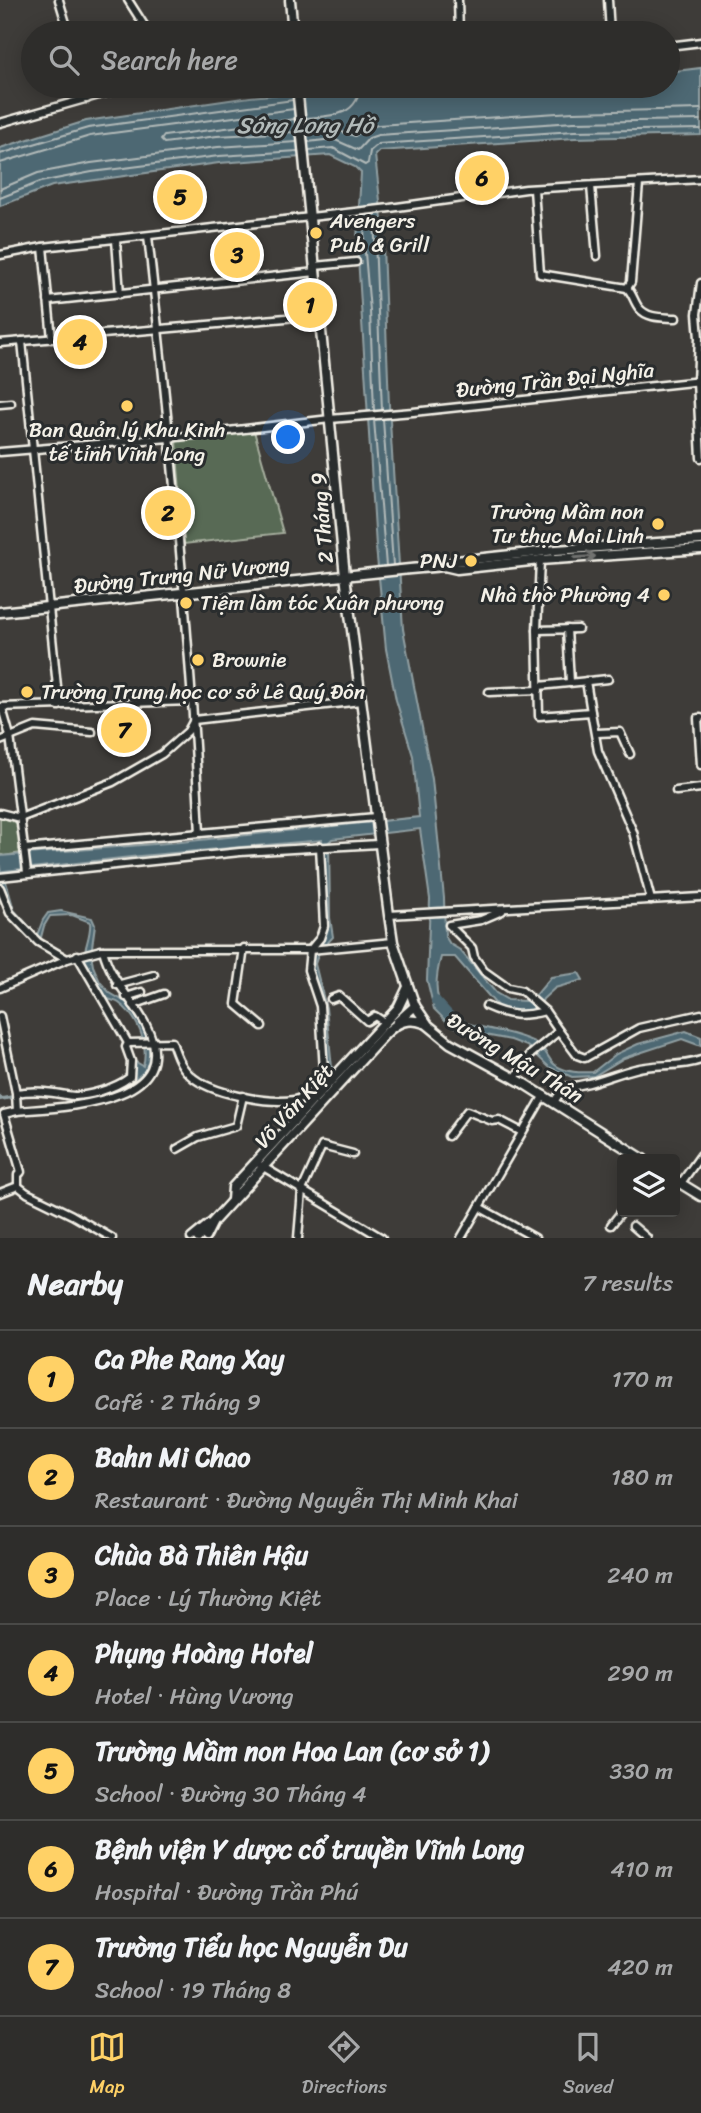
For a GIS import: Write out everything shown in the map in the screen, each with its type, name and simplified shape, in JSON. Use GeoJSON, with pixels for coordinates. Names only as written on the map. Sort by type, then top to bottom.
{"type":"FeatureCollection","features":[{"type":"Feature","properties":{"kind":"main road"},"geometry":{"type":"LineString","coordinates":[[290,0],[292,21]]}},
{"type":"Feature","properties":{"kind":"main road","name":"2 Tháng 9"},"geometry":{"type":"LineString","coordinates":[[298,98],[320,315],[334,419],[345,576],[378,841]]}},
{"type":"Feature","properties":{"kind":"main road"},"geometry":{"type":"LineString","coordinates":[[539,556],[701,540]]}},
{"type":"Feature","properties":{"kind":"main road"},"geometry":{"type":"LineString","coordinates":[[539,556],[701,549]]}},
{"type":"Feature","properties":{"kind":"main road","name":"Đường Trưng Nữ Vương"},"geometry":{"type":"LineString","coordinates":[[0,612],[368,573],[444,566],[457,569],[539,556]]}},
{"type":"Feature","properties":{"kind":"main road","name":"Đường Mậu Thân"},"geometry":{"type":"LineString","coordinates":[[378,841],[394,942],[415,1006],[427,1024],[450,1043],[544,1095],[635,1154]]}},
{"type":"Feature","properties":{"kind":"main road","name":"Võ Văn Kiệt"},"geometry":{"type":"LineString","coordinates":[[232,1200],[233,1187],[259,1164],[389,1022],[407,992],[408,984]]}},
{"type":"Feature","properties":{"kind":"main road"},"geometry":{"type":"LineString","coordinates":[[399,1006],[415,1006]]}},
{"type":"Feature","properties":{"kind":"main road"},"geometry":{"type":"LineString","coordinates":[[389,1022],[415,1006]]}},
{"type":"Feature","properties":{"kind":"main road"},"geometry":{"type":"LineString","coordinates":[[389,1022],[410,1019],[427,1024]]}},
{"type":"Feature","properties":{"kind":"main road","name":"Võ Văn Kiệt"},"geometry":{"type":"LineString","coordinates":[[198,1238],[323,1088],[389,1022]]}},
{"type":"Feature","properties":{"kind":"main road"},"geometry":{"type":"LineString","coordinates":[[680,1182],[701,1196]]}},
{"type":"Feature","properties":{"kind":"street"},"geometry":{"type":"LineString","coordinates":[[60,0],[66,21]]}},
{"type":"Feature","properties":{"kind":"street"},"geometry":{"type":"LineString","coordinates":[[128,0],[141,21]]}},
{"type":"Feature","properties":{"kind":"street"},"geometry":{"type":"LineString","coordinates":[[458,0],[459,21]]}},
{"type":"Feature","properties":{"kind":"street"},"geometry":{"type":"LineString","coordinates":[[608,0],[609,21]]}},
{"type":"Feature","properties":{"kind":"street"},"geometry":{"type":"LineString","coordinates":[[680,45],[701,42]]}},
{"type":"Feature","properties":{"kind":"street"},"geometry":{"type":"LineString","coordinates":[[0,123],[91,98]]}},
{"type":"Feature","properties":{"kind":"street"},"geometry":{"type":"LineString","coordinates":[[0,255],[43,247],[534,189],[701,179]]}},
{"type":"Feature","properties":{"kind":"street"},"geometry":{"type":"LineString","coordinates":[[627,288],[631,282],[639,183]]}},
{"type":"Feature","properties":{"kind":"street"},"geometry":{"type":"LineString","coordinates":[[591,186],[597,256]]}},
{"type":"Feature","properties":{"kind":"street"},"geometry":{"type":"LineString","coordinates":[[534,189],[540,274],[627,288],[638,307],[650,316],[676,318]]}},
{"type":"Feature","properties":{"kind":"street"},"geometry":{"type":"LineString","coordinates":[[148,236],[160,329],[184,593],[200,833]]}},
{"type":"Feature","properties":{"kind":"street"},"geometry":{"type":"LineString","coordinates":[[116,240],[120,293]]}},
{"type":"Feature","properties":{"kind":"street"},"geometry":{"type":"LineString","coordinates":[[43,247],[52,339]]}},
{"type":"Feature","properties":{"kind":"street"},"geometry":{"type":"LineString","coordinates":[[48,301],[154,290],[356,262]]}},
{"type":"Feature","properties":{"kind":"street"},"geometry":{"type":"LineString","coordinates":[[701,283],[697,314],[701,455]]}},
{"type":"Feature","properties":{"kind":"street"},"geometry":{"type":"LineString","coordinates":[[0,343],[320,315]]}},
{"type":"Feature","properties":{"kind":"street"},"geometry":{"type":"LineString","coordinates":[[22,341],[59,706]]}},
{"type":"Feature","properties":{"kind":"street","name":"Đường Trần Đại Nghĩa"},"geometry":{"type":"LineString","coordinates":[[0,452],[169,438],[699,382]]}},
{"type":"Feature","properties":{"kind":"street"},"geometry":{"type":"LineString","coordinates":[[0,404],[11,403]]}},
{"type":"Feature","properties":{"kind":"street"},"geometry":{"type":"LineString","coordinates":[[539,556],[539,716],[591,712]]}},
{"type":"Feature","properties":{"kind":"street"},"geometry":{"type":"LineString","coordinates":[[567,629],[570,682]]}},
{"type":"Feature","properties":{"kind":"street"},"geometry":{"type":"LineString","coordinates":[[537,630],[578,629]]}},
{"type":"Feature","properties":{"kind":"street"},"geometry":{"type":"LineString","coordinates":[[489,692],[608,678]]}},
{"type":"Feature","properties":{"kind":"street"},"geometry":{"type":"LineString","coordinates":[[586,681],[598,751],[633,832],[651,900]]}},
{"type":"Feature","properties":{"kind":"street"},"geometry":{"type":"LineString","coordinates":[[27,870],[10,736],[1,708],[192,701]]}},
{"type":"Feature","properties":{"kind":"street"},"geometry":{"type":"LineString","coordinates":[[194,720],[361,701]]}},
{"type":"Feature","properties":{"kind":"street"},"geometry":{"type":"LineString","coordinates":[[701,718],[698,719],[701,765]]}},
{"type":"Feature","properties":{"kind":"street"},"geometry":{"type":"LineString","coordinates":[[0,813],[20,818],[113,782],[162,754],[188,731],[194,720]]}},
{"type":"Feature","properties":{"kind":"street"},"geometry":{"type":"LineString","coordinates":[[0,741],[35,727],[92,732]]}},
{"type":"Feature","properties":{"kind":"street"},"geometry":{"type":"LineString","coordinates":[[597,733],[620,732],[630,754]]}},
{"type":"Feature","properties":{"kind":"street"},"geometry":{"type":"LineString","coordinates":[[676,791],[701,789]]}},
{"type":"Feature","properties":{"kind":"street"},"geometry":{"type":"LineString","coordinates":[[24,850],[376,818]]}},
{"type":"Feature","properties":{"kind":"street"},"geometry":{"type":"LineString","coordinates":[[2,876],[27,870],[378,841]]}},
{"type":"Feature","properties":{"kind":"street"},"geometry":{"type":"LineString","coordinates":[[16,1096],[46,1091],[68,1096],[77,1095],[119,1084],[130,1077],[131,1061],[126,1047],[130,1043],[151,1042],[172,1042],[189,1075],[204,1085],[243,1096],[273,1101],[295,1100],[323,1088],[320,1006],[308,970],[311,949],[324,926],[320,846]]}},
{"type":"Feature","properties":{"kind":"street"},"geometry":{"type":"LineString","coordinates":[[0,888],[10,913],[38,943],[67,959]]}},
{"type":"Feature","properties":{"kind":"street"},"geometry":{"type":"LineString","coordinates":[[388,915],[701,897]]}},
{"type":"Feature","properties":{"kind":"street"},"geometry":{"type":"LineString","coordinates":[[506,909],[481,920],[449,925],[472,948],[474,957],[484,971],[508,988],[522,991],[545,1011],[577,1055],[585,1058],[639,1028],[701,1014]]}},
{"type":"Feature","properties":{"kind":"street"},"geometry":{"type":"LineString","coordinates":[[0,988],[79,954],[103,950],[331,949],[394,942]]}},
{"type":"Feature","properties":{"kind":"street"},"geometry":{"type":"LineString","coordinates":[[244,948],[236,1004],[261,1026]]}},
{"type":"Feature","properties":{"kind":"street"},"geometry":{"type":"LineString","coordinates":[[18,1186],[18,1175],[21,1172],[4,1114],[90,1105],[125,1093],[146,1075],[152,1063],[151,1042],[146,1026],[117,985],[103,950]]}},
{"type":"Feature","properties":{"kind":"street"},"geometry":{"type":"LineString","coordinates":[[79,954],[130,1043]]}},
{"type":"Feature","properties":{"kind":"street"},"geometry":{"type":"LineString","coordinates":[[117,985],[154,975]]}},
{"type":"Feature","properties":{"kind":"street"},"geometry":{"type":"LineString","coordinates":[[126,997],[142,992]]}},
{"type":"Feature","properties":{"kind":"street"},"geometry":{"type":"LineString","coordinates":[[133,1005],[163,994]]}},
{"type":"Feature","properties":{"kind":"street"},"geometry":{"type":"LineString","coordinates":[[331,999],[339,996],[366,1021],[375,1016],[389,1022]]}},
{"type":"Feature","properties":{"kind":"street"},"geometry":{"type":"LineString","coordinates":[[486,1006],[512,1016],[545,1011]]}},
{"type":"Feature","properties":{"kind":"street"},"geometry":{"type":"LineString","coordinates":[[0,1016],[17,1111]]}},
{"type":"Feature","properties":{"kind":"street"},"geometry":{"type":"LineString","coordinates":[[515,1079],[530,1055],[559,1031]]}},
{"type":"Feature","properties":{"kind":"street"},"geometry":{"type":"LineString","coordinates":[[554,1102],[564,1087],[591,1083],[637,1068],[685,1066],[701,1060]]}},
{"type":"Feature","properties":{"kind":"street"},"geometry":{"type":"LineString","coordinates":[[461,1238],[544,1095]]}},
{"type":"Feature","properties":{"kind":"street"},"geometry":{"type":"LineString","coordinates":[[177,1149],[198,1137],[236,1126],[243,1096]]}},
{"type":"Feature","properties":{"kind":"street"},"geometry":{"type":"LineString","coordinates":[[448,1136],[467,1111],[492,1121],[499,1119],[522,1132]]}},
{"type":"Feature","properties":{"kind":"street"},"geometry":{"type":"LineString","coordinates":[[298,1238],[302,1190],[322,1146],[353,1154]]}},
{"type":"Feature","properties":{"kind":"street"},"geometry":{"type":"LineString","coordinates":[[680,1179],[701,1155]]}},
{"type":"Feature","properties":{"kind":"street"},"geometry":{"type":"LineString","coordinates":[[259,1164],[382,1238]]}},
{"type":"Feature","properties":{"kind":"street"},"geometry":{"type":"LineString","coordinates":[[0,1193],[18,1186]]}},
{"type":"Feature","properties":{"kind":"street"},"geometry":{"type":"LineString","coordinates":[[18,1186],[112,1238]]}},
{"type":"Feature","properties":{"kind":"street"},"geometry":{"type":"LineString","coordinates":[[479,1207],[535,1238]]}},
{"type":"Feature","properties":{"kind":"street"},"geometry":{"type":"LineString","coordinates":[[611,1225],[617,1217]]}},
{"type":"Feature","properties":{"kind":"street"},"geometry":{"type":"LineString","coordinates":[[191,1238],[215,1220]]}},
{"type":"Feature","properties":{"kind":"street"},"geometry":{"type":"LineString","coordinates":[[206,1238],[215,1220]]}},
{"type":"Feature","properties":{"kind":"street"},"geometry":{"type":"LineString","coordinates":[[633,1226],[647,1238]]}},
{"type":"Feature","properties":{"kind":"green space"},"geometry":{"type":"Polygon","coordinates":[[[254,431],[283,533],[184,544],[176,441],[254,431]]]}},
{"type":"Feature","properties":{"kind":"green space"},"geometry":{"type":"Polygon","coordinates":[[[0,817],[18,823],[21,853],[4,856],[0,854],[0,817]]]}},
{"type":"Feature","properties":{"kind":"water","name":"Sông Long Hồ"},"geometry":{"type":"Polygon","coordinates":[[[701,68],[701,135],[575,138],[379,151],[375,155],[382,219],[389,405],[403,629],[432,779],[444,898],[445,936],[496,993],[508,1000],[525,1001],[537,994],[551,977],[579,973],[583,980],[555,988],[543,999],[539,1009],[530,1014],[515,1013],[499,1008],[455,957],[441,957],[436,983],[439,1002],[448,1014],[461,1021],[534,1042],[543,1048],[552,1062],[571,1071],[593,1072],[616,1054],[638,1044],[686,1031],[701,1037],[701,1046],[682,1039],[624,1058],[594,1076],[572,1077],[549,1067],[527,1046],[450,1025],[434,1009],[427,980],[430,899],[420,829],[332,839],[329,842],[330,918],[333,937],[319,952],[315,964],[326,1008],[332,1068],[326,1075],[325,1041],[310,970],[312,954],[323,941],[325,927],[322,840],[3,871],[14,910],[37,935],[48,913],[61,911],[92,918],[95,925],[91,954],[100,982],[110,993],[127,1003],[143,1028],[150,1046],[144,1072],[125,1087],[79,1103],[52,1096],[0,1100],[0,1096],[2,1098],[50,1093],[71,1098],[129,1080],[132,1066],[136,1062],[143,1066],[144,1049],[137,1023],[132,1016],[119,1003],[102,994],[86,969],[84,955],[90,922],[72,915],[50,916],[40,941],[13,913],[4,896],[0,856],[180,842],[419,817],[413,756],[396,700],[386,649],[376,547],[357,240],[361,173],[355,167],[330,155],[219,163],[52,186],[0,206],[0,148],[86,121],[243,98],[680,98],[680,71],[701,68]]]}},
{"type":"Feature","properties":{"kind":"waterway"},"geometry":{"type":"LineString","coordinates":[[436,1001],[455,1022],[461,1023]]}},
{"type":"Feature","properties":{"kind":"place","name":"Bệnh viện Y dược cổ truyền Vĩnh Long"},"geometry":{"type":"Point","coordinates":[482,178]}},
{"type":"Feature","properties":{"kind":"place","name":"Trường Mầm non Hoa Lan (cơ sở 1)"},"geometry":{"type":"Point","coordinates":[180,197]}},
{"type":"Feature","properties":{"kind":"place","name":"Avengers Pub & Grill"},"geometry":{"type":"Point","coordinates":[316,233]}},
{"type":"Feature","properties":{"kind":"place","name":"Chùa Bà Thiên Hậu"},"geometry":{"type":"Point","coordinates":[237,255]}},
{"type":"Feature","properties":{"kind":"place","name":"Ca Phe Rang Xay"},"geometry":{"type":"Point","coordinates":[310,305]}},
{"type":"Feature","properties":{"kind":"place","name":"Phụng Hoàng Hotel"},"geometry":{"type":"Point","coordinates":[80,342]}},
{"type":"Feature","properties":{"kind":"place","name":"Ban Quản lý Khu Kinh tế tỉnh Vĩnh Long"},"geometry":{"type":"Point","coordinates":[127,406]}},
{"type":"Feature","properties":{"kind":"place","name":"Bahn Mi Chao"},"geometry":{"type":"Point","coordinates":[168,513]}},
{"type":"Feature","properties":{"kind":"place","name":"Trường Mầm non Tư thục Mai Linh"},"geometry":{"type":"Point","coordinates":[658,524]}},
{"type":"Feature","properties":{"kind":"place","name":"PNJ"},"geometry":{"type":"Point","coordinates":[471,561]}},
{"type":"Feature","properties":{"kind":"place","name":"Nhà thờ Phường 4"},"geometry":{"type":"Point","coordinates":[664,595]}},
{"type":"Feature","properties":{"kind":"place","name":"Tiệm làm tóc Xuân phương"},"geometry":{"type":"Point","coordinates":[186,603]}},
{"type":"Feature","properties":{"kind":"place","name":"Brownie"},"geometry":{"type":"Point","coordinates":[198,660]}},
{"type":"Feature","properties":{"kind":"place","name":"Trường Trung học cơ sở Lê Quý Đôn"},"geometry":{"type":"Point","coordinates":[27,692]}},
{"type":"Feature","properties":{"kind":"place","name":"Trường Tiểu học Nguyễn Du"},"geometry":{"type":"Point","coordinates":[124,730]}}]}
